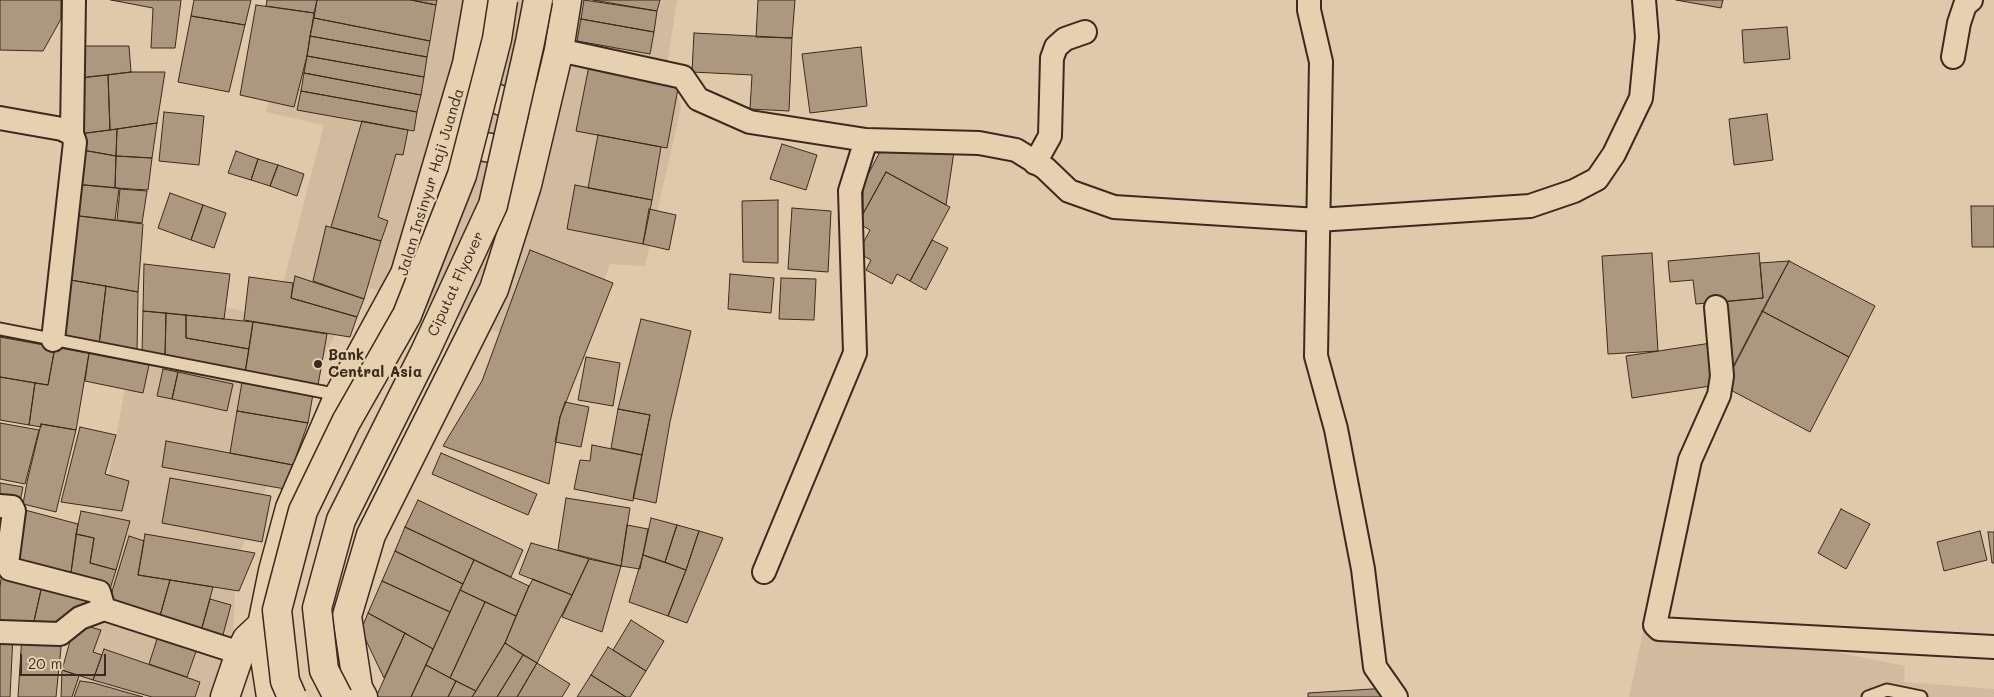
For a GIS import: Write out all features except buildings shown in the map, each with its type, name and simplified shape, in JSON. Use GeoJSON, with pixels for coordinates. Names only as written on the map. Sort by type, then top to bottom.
{"type":"FeatureCollection","features":[{"type":"Feature","properties":{"kind":"main road","name":"Jalan Insinyur Haji Juanda"},"geometry":{"type":"LineString","coordinates":[[271,697],[262,625],[273,571],[290,508],[339,395],[405,274],[467,64],[478,0]]}},
{"type":"Feature","properties":{"kind":"main road"},"geometry":{"type":"LineString","coordinates":[[292,697],[285,681],[277,610],[303,511],[346,422],[406,315],[462,175],[497,39],[503,0]]}},
{"type":"Feature","properties":{"kind":"main road","name":"Ciputat Flyover"},"geometry":{"type":"LineString","coordinates":[[353,694],[324,670],[317,608],[341,520],[425,352],[493,205],[538,0]]}},
{"type":"Feature","properties":{"kind":"main road"},"geometry":{"type":"LineString","coordinates":[[353,694],[347,616],[371,535],[494,289],[527,185],[560,50],[567,0]]}},
{"type":"Feature","properties":{"kind":"main road"},"geometry":{"type":"LineString","coordinates":[[467,64],[474,81],[487,94],[504,102],[522,102],[539,96],[552,83]]}},
{"type":"Feature","properties":{"kind":"main road"},"geometry":{"type":"LineString","coordinates":[[437,166],[448,154],[463,148],[480,146],[496,149],[510,157],[521,170],[527,185]]}},
{"type":"Feature","properties":{"kind":"main road"},"geometry":{"type":"LineString","coordinates":[[225,697],[247,640],[262,625]]}},
{"type":"Feature","properties":{"kind":"street"},"geometry":{"type":"LineString","coordinates":[[53,340],[75,142],[72,134],[74,0]]}},
{"type":"Feature","properties":{"kind":"street"},"geometry":{"type":"LineString","coordinates":[[1309,0],[1309,10],[1321,62],[1316,356],[1340,448],[1363,569],[1375,667],[1396,697]]}},
{"type":"Feature","properties":{"kind":"street"},"geometry":{"type":"LineString","coordinates":[[560,50],[683,77],[698,99],[750,122],[866,140],[979,144],[1016,150],[1044,168],[1068,191],[1114,207],[1318,220],[1530,206],[1574,191],[1597,179],[1614,154],[1641,98],[1646,37],[1644,0]]}},
{"type":"Feature","properties":{"kind":"street"},"geometry":{"type":"LineString","coordinates":[[1953,57],[1962,14],[1965,5],[1971,0]]}},
{"type":"Feature","properties":{"kind":"street"},"geometry":{"type":"LineString","coordinates":[[1035,162],[1050,136],[1052,58],[1056,47],[1065,39],[1085,32]]}},
{"type":"Feature","properties":{"kind":"street"},"geometry":{"type":"LineString","coordinates":[[0,118],[62,129],[72,134]]}},
{"type":"Feature","properties":{"kind":"street"},"geometry":{"type":"LineString","coordinates":[[764,572],[855,353],[850,191],[866,140]]}},
{"type":"Feature","properties":{"kind":"street"},"geometry":{"type":"LineString","coordinates":[[1716,307],[1722,376],[1719,395],[1690,460],[1655,625],[1659,629],[1994,646]]}},
{"type":"Feature","properties":{"kind":"street"},"geometry":{"type":"LineString","coordinates":[[0,506],[12,507],[14,511],[7,564],[10,569],[99,592],[104,609]]}},
{"type":"Feature","properties":{"kind":"street"},"geometry":{"type":"LineString","coordinates":[[0,632],[60,634],[80,618],[104,609],[240,654]]}},
{"type":"Feature","properties":{"kind":"lane"},"geometry":{"type":"LineString","coordinates":[[0,329],[339,395]]}},
{"type":"Feature","properties":{"kind":"lane"},"geometry":{"type":"LineString","coordinates":[[1868,697],[1887,690],[1922,697]]}},
{"type":"Feature","properties":{"kind":"shaded area"},"geometry":{"type":"Polygon","coordinates":[[[293,0],[677,0],[667,66],[681,107],[645,266],[610,264],[575,359],[362,285],[305,391],[236,562],[232,669],[243,697],[66,697],[133,348],[219,371],[225,307],[274,319],[324,125],[266,112],[293,0]]]}},
{"type":"Feature","properties":{"kind":"shaded area"},"geometry":{"type":"Polygon","coordinates":[[[1647,614],[1905,666],[1904,682],[1994,689],[1994,697],[1629,697],[1647,614]]]}},
{"type":"Feature","properties":{"kind":"place","name":"Bank Central Asia"},"geometry":{"type":"Point","coordinates":[318,364]}}]}
